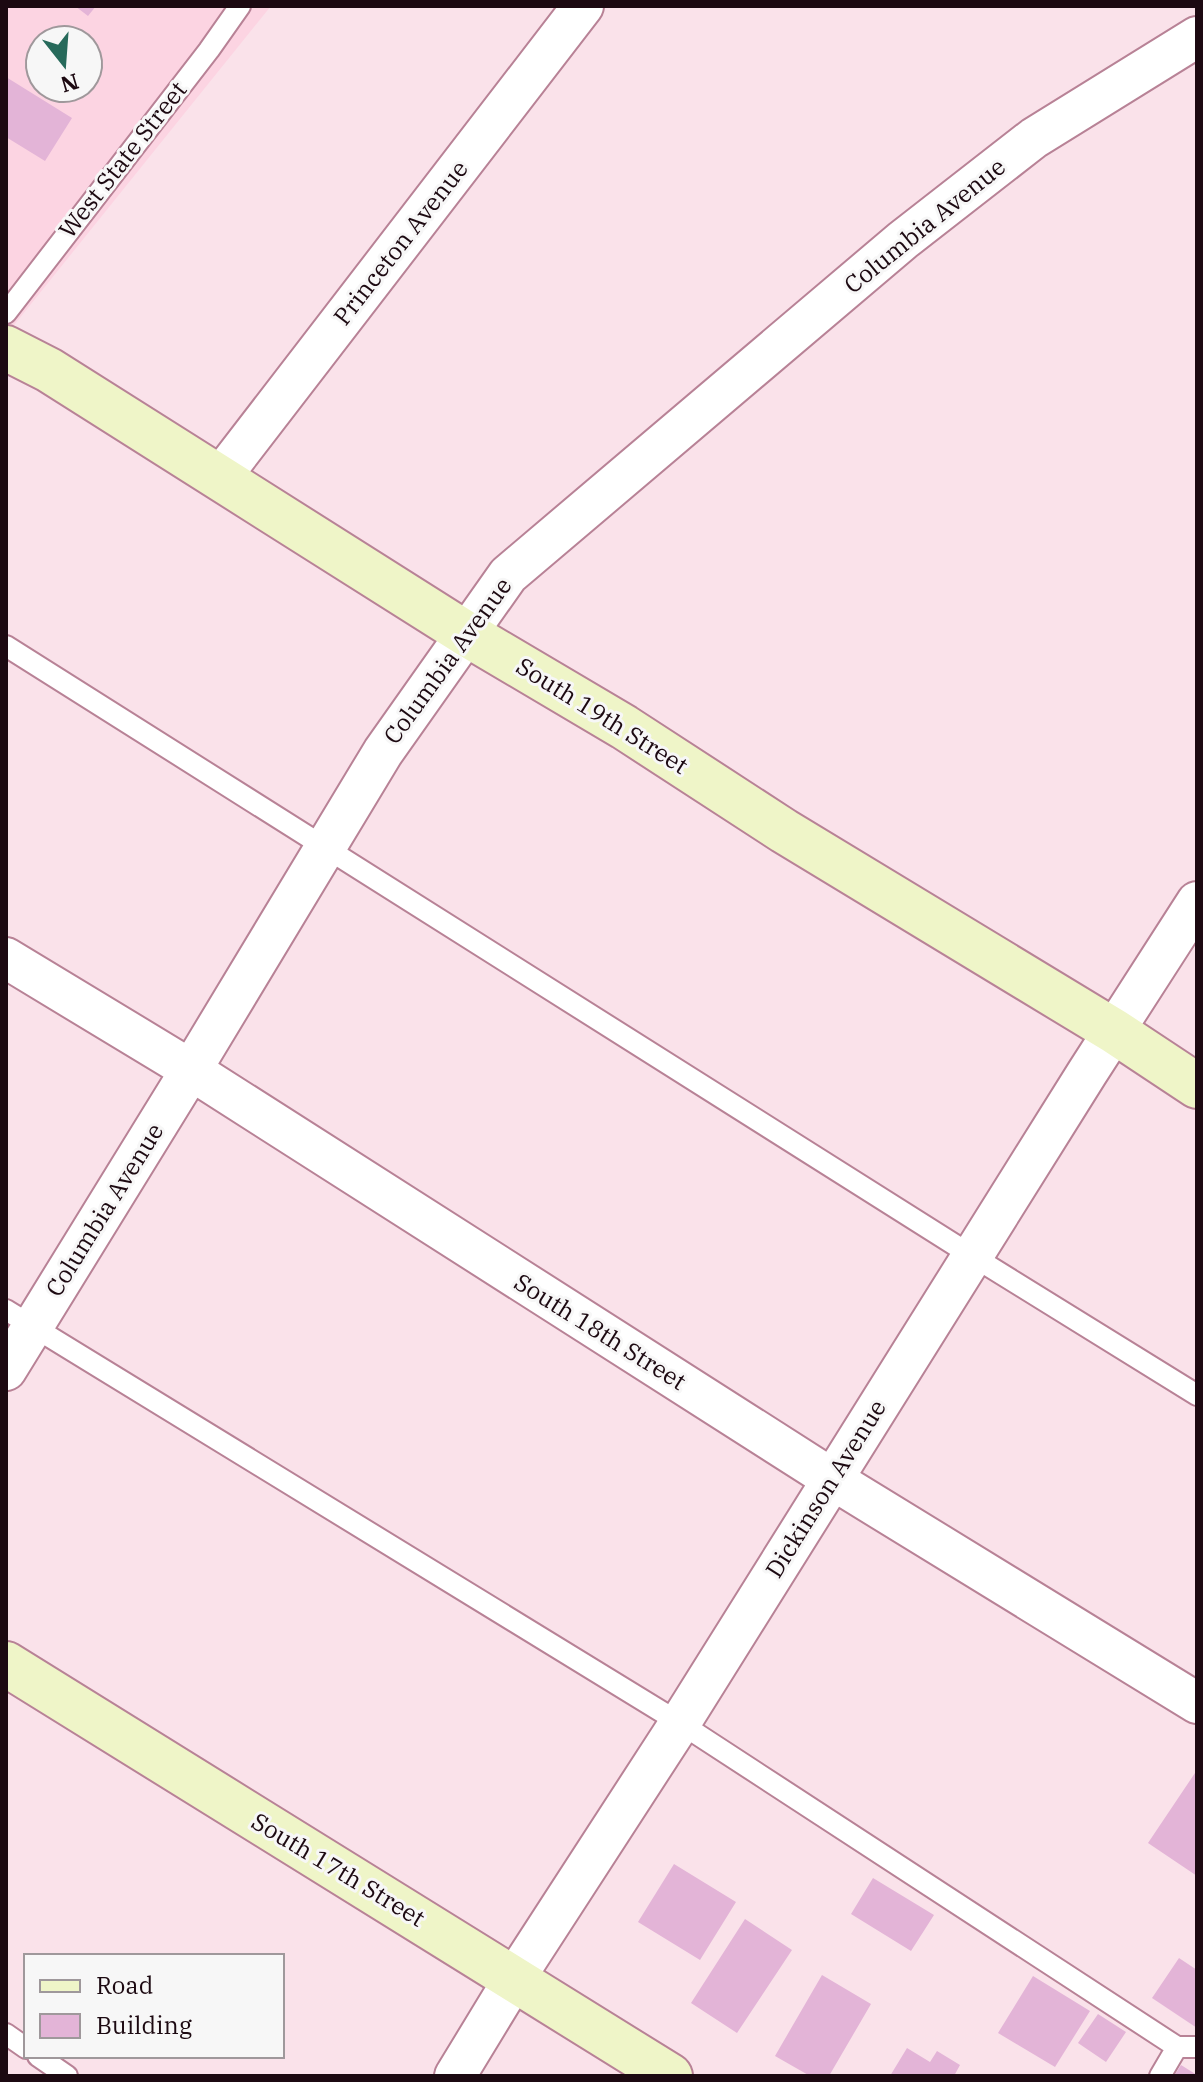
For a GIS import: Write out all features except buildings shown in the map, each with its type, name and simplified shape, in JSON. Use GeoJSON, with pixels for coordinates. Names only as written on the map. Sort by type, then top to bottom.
{"type":"FeatureCollection","features":[{"type":"Feature","properties":{"kind":"street","name":"Princeton Avenue"},"geometry":{"type":"LineString","coordinates":[[219,479],[583,6]]}},
{"type":"Feature","properties":{"kind":"street","name":"Columbia Avenue"},"geometry":{"type":"LineString","coordinates":[[6,1370],[20,1318],[191,1070],[383,752],[508,575],[903,240],[1034,138],[1197,37]]}},
{"type":"Feature","properties":{"kind":"street","name":"South 19th Street"},"geometry":{"type":"LineString","coordinates":[[6,348],[49,370],[465,633],[624,727],[784,831],[1114,1031],[1197,1086]]}},
{"type":"Feature","properties":{"kind":"street","name":"Dickinson Avenue"},"geometry":{"type":"LineString","coordinates":[[455,2076],[1197,902]]}},
{"type":"Feature","properties":{"kind":"street","name":"South 18th Street"},"geometry":{"type":"LineString","coordinates":[[6,958],[191,1070],[832,1479],[1197,1703]]}},
{"type":"Feature","properties":{"kind":"street","name":"South 17th Street"},"geometry":{"type":"LineString","coordinates":[[6,1664],[670,2076]]}},
{"type":"Feature","properties":{"kind":"lane","name":"West State Street"},"geometry":{"type":"LineString","coordinates":[[6,313],[240,6]]}},
{"type":"Feature","properties":{"kind":"lane"},"geometry":{"type":"LineString","coordinates":[[6,646],[1197,1395]]}},
{"type":"Feature","properties":{"kind":"lane"},"geometry":{"type":"LineString","coordinates":[[20,1318],[680,1723],[1187,2047],[1160,2076]]}},
{"type":"Feature","properties":{"kind":"lane"},"geometry":{"type":"LineString","coordinates":[[6,2034],[24,2047]]}},
{"type":"Feature","properties":{"kind":"lane"},"geometry":{"type":"LineString","coordinates":[[41,2058],[67,2076]]}},
{"type":"Feature","properties":{"kind":"shaded area"},"geometry":{"type":"Polygon","coordinates":[[[6,6],[271,6],[6,335],[6,6]]]}}]}
